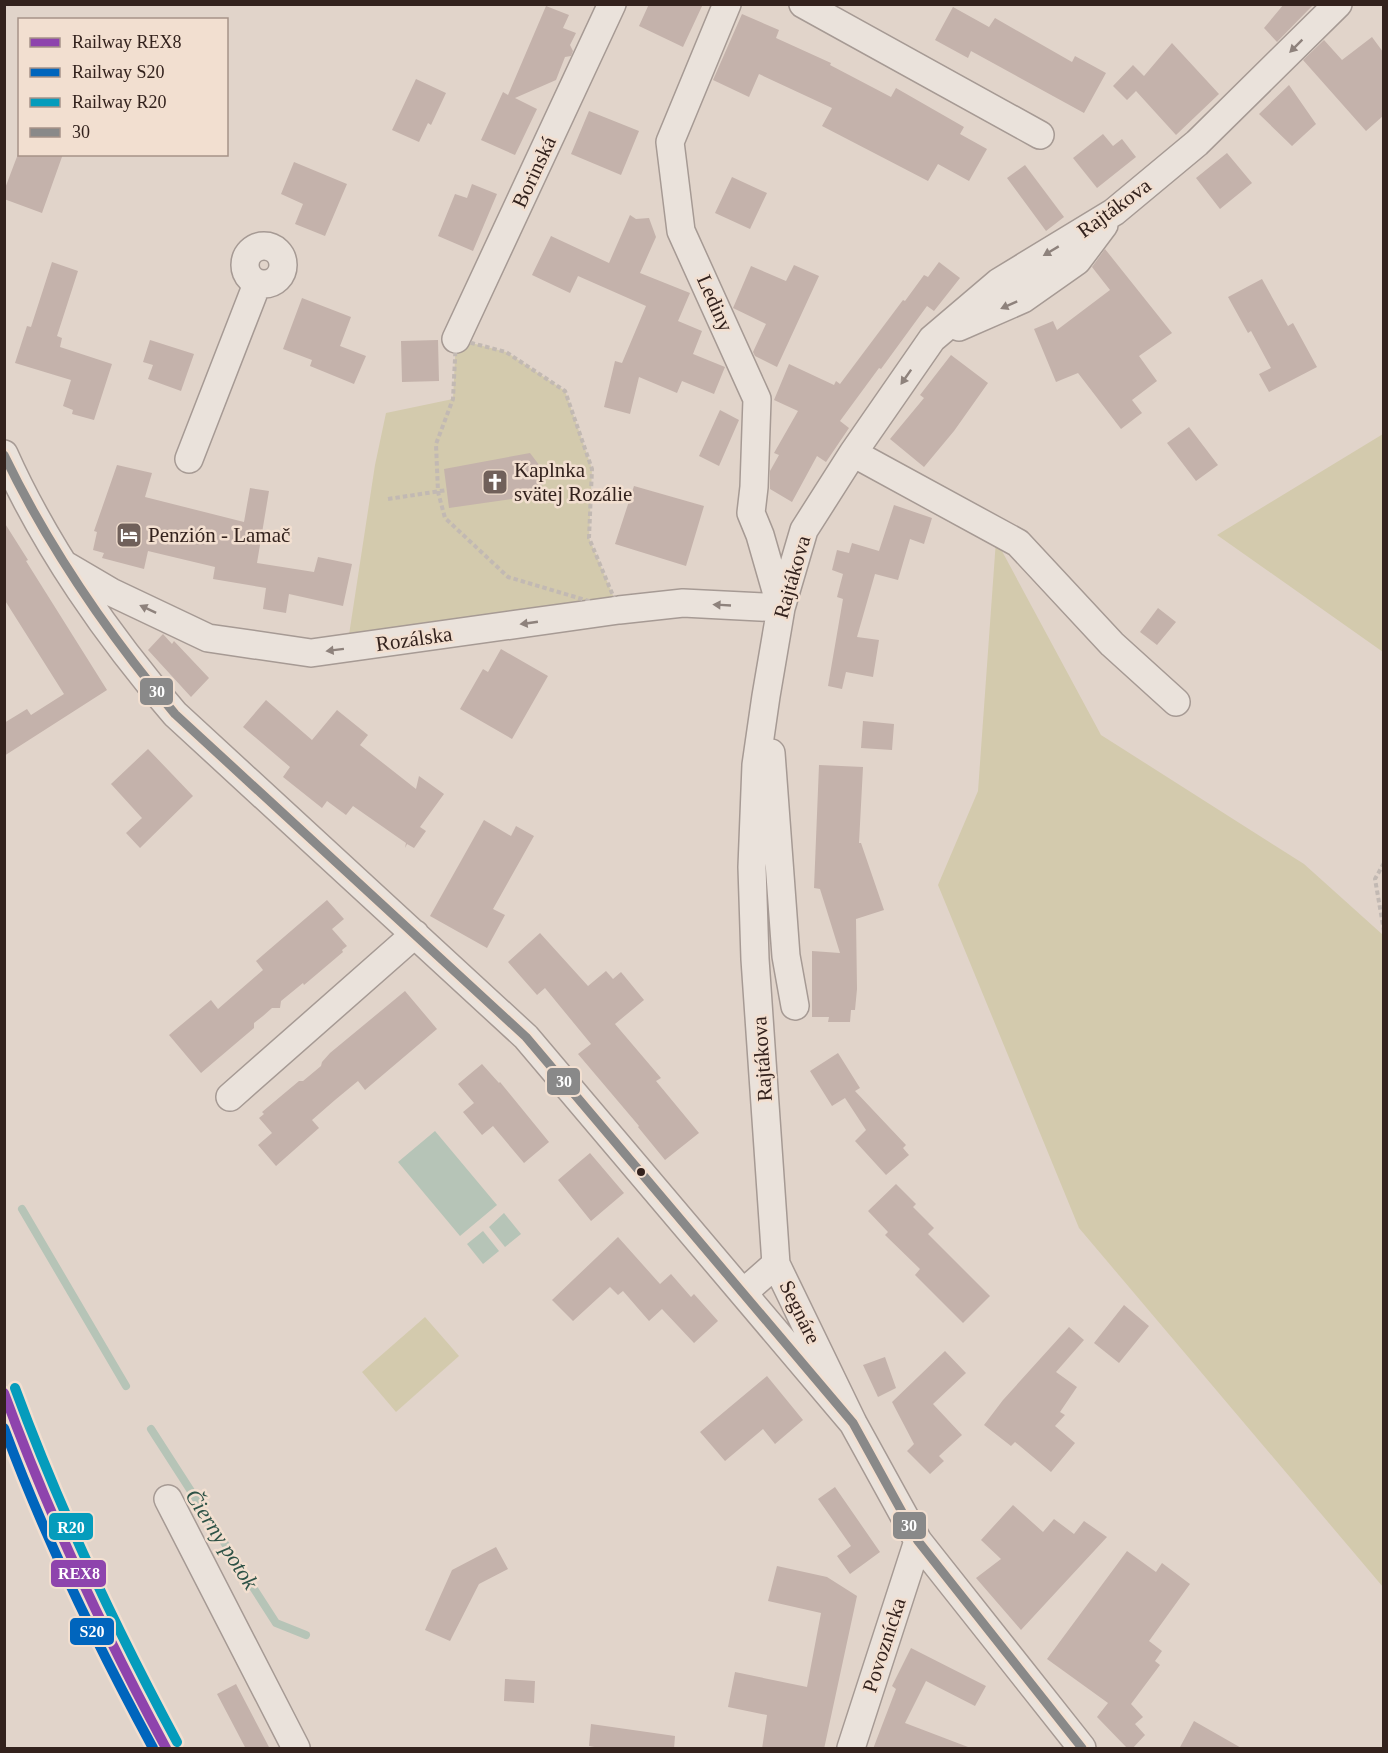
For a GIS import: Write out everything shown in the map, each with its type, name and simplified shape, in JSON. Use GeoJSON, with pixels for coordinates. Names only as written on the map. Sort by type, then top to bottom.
{"type":"FeatureCollection","features":[{"type":"Feature","properties":{"kind":"street","name":"Borinská"},"geometry":{"type":"LineString","coordinates":[[456,339],[612,4]]}},
{"type":"Feature","properties":{"kind":"street","name":"Lediny"},"geometry":{"type":"LineString","coordinates":[[727,4],[670,142],[681,231],[707,284],[757,399],[751,513],[760,535],[781,608]]}},
{"type":"Feature","properties":{"kind":"street"},"geometry":{"type":"LineString","coordinates":[[803,4],[1040,135]]}},
{"type":"Feature","properties":{"kind":"street","name":"Rajtákova"},"geometry":{"type":"LineString","coordinates":[[776,1264],[755,959],[752,867],[756,765],[766,696],[781,608],[804,530],[853,453],[932,339],[999,282],[1114,213],[1197,143],[1338,4]]}},
{"type":"Feature","properties":{"kind":"street"},"geometry":{"type":"LineString","coordinates":[[189,459],[257,284]]}},
{"type":"Feature","properties":{"kind":"street"},"geometry":{"type":"LineString","coordinates":[[853,453],[1018,543],[1112,644],[1176,702]]}},
{"type":"Feature","properties":{"kind":"street"},"geometry":{"type":"LineString","coordinates":[[4,454],[24,497],[65,566],[140,673],[175,714],[416,934],[526,1038],[853,1423]]}},
{"type":"Feature","properties":{"kind":"street","name":"Rozálska"},"geometry":{"type":"LineString","coordinates":[[65,566],[111,592],[208,638],[311,653],[683,603],[781,608]]}},
{"type":"Feature","properties":{"kind":"street"},"geometry":{"type":"LineString","coordinates":[[766,696],[786,956],[795,1006]]}},
{"type":"Feature","properties":{"kind":"street"},"geometry":{"type":"LineString","coordinates":[[230,1097],[416,934]]}},
{"type":"Feature","properties":{"kind":"street"},"geometry":{"type":"LineString","coordinates":[[743,1293],[776,1264]]}},
{"type":"Feature","properties":{"kind":"street","name":"Segnáre"},"geometry":{"type":"LineString","coordinates":[[776,1264],[853,1423],[918,1541],[1082,1749]]}},
{"type":"Feature","properties":{"kind":"street"},"geometry":{"type":"LineString","coordinates":[[168,1499],[296,1749]]}},
{"type":"Feature","properties":{"kind":"street","name":"Povoznícka"},"geometry":{"type":"LineString","coordinates":[[851,1749],[918,1541]]}},
{"type":"Feature","properties":{"kind":"path"},"geometry":{"type":"LineString","coordinates":[[456,339],[506,352],[565,391],[592,469],[589,538],[619,610],[508,577],[445,518],[438,492],[436,444],[453,399],[456,339]]}},
{"type":"Feature","properties":{"kind":"path"},"geometry":{"type":"LineString","coordinates":[[388,499],[447,490]]}},
{"type":"Feature","properties":{"kind":"path"},"geometry":{"type":"LineString","coordinates":[[1383,863],[1375,879],[1383,931]]}},
{"type":"Feature","properties":{"kind":"shaded area"},"geometry":{"type":"Polygon","coordinates":[[[456,339],[506,352],[565,391],[592,469],[589,538],[619,610],[347,648],[375,465],[386,413],[453,399],[456,339]]]}},
{"type":"Feature","properties":{"kind":"shaded area"},"geometry":{"type":"Polygon","coordinates":[[[1383,434],[1383,652],[1217,535],[1383,434]]]}},
{"type":"Feature","properties":{"kind":"shaded area"},"geometry":{"type":"Polygon","coordinates":[[[996,540],[1101,735],[1304,864],[1383,935],[1383,1587],[1079,1228],[938,885],[978,791],[996,540]]]}},
{"type":"Feature","properties":{"kind":"shaded area"},"geometry":{"type":"Polygon","coordinates":[[[435,1131],[497,1205],[460,1236],[398,1162],[435,1131]]]}},
{"type":"Feature","properties":{"kind":"shaded area"},"geometry":{"type":"Polygon","coordinates":[[[504,1213],[521,1234],[505,1247],[489,1227],[504,1213]]]}},
{"type":"Feature","properties":{"kind":"shaded area"},"geometry":{"type":"Polygon","coordinates":[[[483,1231],[499,1251],[483,1264],[467,1244],[483,1231]]]}},
{"type":"Feature","properties":{"kind":"shaded area"},"geometry":{"type":"Polygon","coordinates":[[[425,1317],[459,1356],[396,1412],[362,1372],[425,1317]]]}},
{"type":"Feature","properties":{"kind":"building"},"geometry":{"type":"Polygon","coordinates":[[[649,4],[703,4],[683,47],[639,26],[649,4]]]}},
{"type":"Feature","properties":{"kind":"building"},"geometry":{"type":"Polygon","coordinates":[[[1284,4],[1314,4],[1277,42],[1264,28],[1284,4]]]}},
{"type":"Feature","properties":{"kind":"building"},"geometry":{"type":"Polygon","coordinates":[[[546,6],[569,15],[563,28],[576,33],[570,45],[573,51],[571,56],[565,57],[556,80],[515,98],[537,109],[515,155],[481,140],[503,92],[508,95],[546,6]]]}},
{"type":"Feature","properties":{"kind":"building"},"geometry":{"type":"Polygon","coordinates":[[[953,7],[989,27],[995,18],[1072,62],[1075,56],[1106,73],[1084,113],[971,51],[968,58],[935,40],[953,7]]]}},
{"type":"Feature","properties":{"kind":"building"},"geometry":{"type":"Polygon","coordinates":[[[742,14],[779,30],[776,38],[831,63],[830,65],[891,97],[896,88],[964,127],[960,134],[987,149],[969,181],[938,164],[928,181],[822,126],[832,108],[759,74],[749,97],[713,80],[742,14]]]}},
{"type":"Feature","properties":{"kind":"building"},"geometry":{"type":"Polygon","coordinates":[[[1372,37],[1383,52],[1383,116],[1366,131],[1303,60],[1324,40],[1342,60],[1372,37]]]}},
{"type":"Feature","properties":{"kind":"building"},"geometry":{"type":"Polygon","coordinates":[[[1172,43],[1219,94],[1176,135],[1136,91],[1127,100],[1113,86],[1133,65],[1144,76],[1172,43]]]}},
{"type":"Feature","properties":{"kind":"building"},"geometry":{"type":"Polygon","coordinates":[[[416,79],[446,93],[431,125],[428,123],[419,142],[392,130],[416,79]]]}},
{"type":"Feature","properties":{"kind":"building"},"geometry":{"type":"Polygon","coordinates":[[[1289,85],[1316,124],[1292,146],[1259,114],[1289,85]]]}},
{"type":"Feature","properties":{"kind":"building"},"geometry":{"type":"Polygon","coordinates":[[[589,111],[639,131],[621,175],[571,154],[589,111]]]}},
{"type":"Feature","properties":{"kind":"building"},"geometry":{"type":"Polygon","coordinates":[[[1103,134],[1113,146],[1122,139],[1136,157],[1097,188],[1073,158],[1103,134]]]}},
{"type":"Feature","properties":{"kind":"building"},"geometry":{"type":"Polygon","coordinates":[[[1227,153],[1252,183],[1220,209],[1196,178],[1227,153]]]}},
{"type":"Feature","properties":{"kind":"building"},"geometry":{"type":"Polygon","coordinates":[[[18,154],[18,156],[62,156],[42,213],[4,199],[4,191],[18,154]]]}},
{"type":"Feature","properties":{"kind":"building"},"geometry":{"type":"Polygon","coordinates":[[[294,162],[347,184],[325,236],[295,224],[303,204],[281,194],[294,162]]]}},
{"type":"Feature","properties":{"kind":"building"},"geometry":{"type":"Polygon","coordinates":[[[1025,165],[1064,217],[1046,231],[1007,178],[1025,165]]]}},
{"type":"Feature","properties":{"kind":"building"},"geometry":{"type":"Polygon","coordinates":[[[732,177],[767,193],[750,229],[715,213],[732,177]]]}},
{"type":"Feature","properties":{"kind":"building"},"geometry":{"type":"Polygon","coordinates":[[[472,184],[497,194],[473,251],[438,236],[455,194],[467,198],[472,184]]]}},
{"type":"Feature","properties":{"kind":"building"},"geometry":{"type":"Polygon","coordinates":[[[630,215],[636,219],[649,218],[656,237],[640,273],[690,293],[678,321],[702,331],[693,354],[725,367],[714,394],[682,381],[677,393],[639,377],[630,414],[604,407],[615,361],[622,363],[646,306],[578,276],[570,293],[532,275],[551,236],[609,263],[630,215]]]}},
{"type":"Feature","properties":{"kind":"building"},"geometry":{"type":"Polygon","coordinates":[[[1105,249],[1172,333],[1139,356],[1157,381],[1132,400],[1142,413],[1121,429],[1078,373],[1056,382],[1034,329],[1053,321],[1057,330],[1110,290],[1092,267],[1105,249]]]}},
{"type":"Feature","properties":{"kind":"building"},"geometry":{"type":"Polygon","coordinates":[[[52,262],[78,271],[57,336],[62,338],[60,347],[112,364],[94,420],[72,414],[73,410],[63,406],[71,380],[15,363],[27,326],[31,327],[52,262]]]}},
{"type":"Feature","properties":{"kind":"building"},"geometry":{"type":"Polygon","coordinates":[[[939,262],[960,278],[934,311],[927,306],[840,421],[849,428],[826,462],[817,456],[792,502],[770,489],[770,471],[779,455],[774,453],[798,411],[774,400],[789,364],[834,385],[836,381],[840,384],[903,300],[905,301],[924,275],[928,277],[939,262]]]}},
{"type":"Feature","properties":{"kind":"building"},"geometry":{"type":"Polygon","coordinates":[[[794,265],[819,276],[777,367],[755,356],[753,352],[766,324],[733,308],[751,266],[786,281],[794,265]]]}},
{"type":"Feature","properties":{"kind":"building"},"geometry":{"type":"Polygon","coordinates":[[[1262,279],[1288,326],[1293,323],[1317,367],[1269,392],[1259,374],[1271,368],[1251,331],[1248,333],[1228,297],[1262,279]]]}},
{"type":"Feature","properties":{"kind":"building"},"geometry":{"type":"Polygon","coordinates":[[[302,298],[351,317],[340,346],[366,356],[354,384],[310,366],[312,360],[283,349],[302,298]]]}},
{"type":"Feature","properties":{"kind":"building"},"geometry":{"type":"Polygon","coordinates":[[[150,340],[194,354],[181,391],[148,379],[153,365],[143,362],[150,340]]]}},
{"type":"Feature","properties":{"kind":"building"},"geometry":{"type":"Polygon","coordinates":[[[438,340],[439,381],[402,382],[401,341],[438,340]]]}},
{"type":"Feature","properties":{"kind":"building"},"geometry":{"type":"Polygon","coordinates":[[[951,355],[988,383],[954,431],[924,467],[890,439],[924,398],[920,395],[951,355]]]}},
{"type":"Feature","properties":{"kind":"building"},"geometry":{"type":"Polygon","coordinates":[[[720,410],[739,420],[719,466],[699,456],[720,410]]]}},
{"type":"Feature","properties":{"kind":"building"},"geometry":{"type":"Polygon","coordinates":[[[1189,427],[1218,465],[1196,481],[1167,443],[1189,427]]]}},
{"type":"Feature","properties":{"kind":"building","name":"Kaplnka svätej Rozálie"},"geometry":{"type":"Polygon","coordinates":[[[530,453],[546,474],[539,495],[449,508],[444,469],[530,453]]]}},
{"type":"Feature","properties":{"kind":"building"},"geometry":{"type":"Polygon","coordinates":[[[117,465],[152,473],[145,497],[244,522],[250,488],[269,491],[257,563],[314,572],[318,557],[352,564],[343,606],[289,594],[286,613],[263,609],[266,588],[213,579],[215,567],[148,551],[144,569],[102,558],[104,553],[93,550],[97,532],[94,531],[117,465]]]}},
{"type":"Feature","properties":{"kind":"building"},"geometry":{"type":"Polygon","coordinates":[[[634,486],[704,506],[686,566],[615,544],[634,486]]]}},
{"type":"Feature","properties":{"kind":"building"},"geometry":{"type":"Polygon","coordinates":[[[894,505],[932,518],[924,544],[910,539],[898,580],[875,574],[857,637],[879,640],[873,677],[846,672],[842,689],[828,686],[843,599],[837,597],[843,574],[832,570],[837,550],[849,553],[852,543],[879,551],[894,505]]]}},
{"type":"Feature","properties":{"kind":"building"},"geometry":{"type":"Polygon","coordinates":[[[4,522],[107,690],[4,756],[4,723],[27,709],[31,715],[64,694],[4,599],[4,522]]]}},
{"type":"Feature","properties":{"kind":"building"},"geometry":{"type":"Polygon","coordinates":[[[1158,608],[1176,622],[1157,645],[1140,632],[1158,608]]]}},
{"type":"Feature","properties":{"kind":"building"},"geometry":{"type":"Polygon","coordinates":[[[163,634],[172,644],[174,641],[209,678],[191,697],[148,650],[163,634]]]}},
{"type":"Feature","properties":{"kind":"building"},"geometry":{"type":"Polygon","coordinates":[[[501,649],[548,676],[512,739],[460,709],[483,669],[488,672],[501,649]]]}},
{"type":"Feature","properties":{"kind":"building"},"geometry":{"type":"Polygon","coordinates":[[[266,700],[312,740],[337,710],[368,735],[360,745],[416,789],[419,776],[444,794],[420,827],[426,831],[414,848],[407,844],[405,848],[406,843],[353,806],[346,815],[327,801],[322,808],[283,777],[290,767],[243,727],[266,700]]]}},
{"type":"Feature","properties":{"kind":"building"},"geometry":{"type":"Polygon","coordinates":[[[863,721],[894,724],[892,750],[861,748],[863,721]]]}},
{"type":"Feature","properties":{"kind":"building"},"geometry":{"type":"Polygon","coordinates":[[[148,749],[193,796],[140,848],[126,833],[142,818],[111,784],[148,749]]]}},
{"type":"Feature","properties":{"kind":"building"},"geometry":{"type":"Polygon","coordinates":[[[819,765],[863,767],[859,843],[861,843],[884,910],[856,919],[857,989],[855,1010],[851,1010],[850,1022],[828,1022],[829,1017],[812,1017],[812,951],[840,953],[820,889],[814,888],[819,765]]]}},
{"type":"Feature","properties":{"kind":"building"},"geometry":{"type":"Polygon","coordinates":[[[484,820],[511,836],[516,826],[534,836],[493,909],[505,915],[487,948],[430,916],[484,820]]]}},
{"type":"Feature","properties":{"kind":"building"},"geometry":{"type":"Polygon","coordinates":[[[327,900],[344,919],[332,929],[347,946],[342,950],[343,952],[281,1001],[280,1008],[272,1008],[254,1023],[254,1028],[201,1073],[169,1035],[211,1000],[218,1009],[263,970],[256,961],[327,900]]]}},
{"type":"Feature","properties":{"kind":"building"},"geometry":{"type":"Polygon","coordinates":[[[540,933],[588,986],[606,971],[613,979],[621,972],[644,1000],[615,1024],[661,1078],[656,1081],[699,1133],[665,1160],[578,1054],[591,1044],[545,988],[537,995],[508,962],[540,933]]]}},
{"type":"Feature","properties":{"kind":"building"},"geometry":{"type":"Polygon","coordinates":[[[405,991],[437,1029],[365,1090],[358,1081],[335,1100],[312,1120],[319,1128],[276,1166],[258,1145],[272,1133],[259,1118],[264,1114],[262,1112],[321,1066],[330,1053],[405,991]]]}},
{"type":"Feature","properties":{"kind":"building"},"geometry":{"type":"Polygon","coordinates":[[[838,1053],[860,1088],[855,1091],[906,1145],[903,1148],[909,1155],[886,1175],[855,1141],[866,1130],[845,1098],[832,1106],[810,1071],[838,1053]]]}},
{"type":"Feature","properties":{"kind":"building"},"geometry":{"type":"Polygon","coordinates":[[[482,1064],[500,1082],[549,1142],[524,1163],[493,1126],[482,1135],[463,1112],[474,1103],[458,1084],[482,1064]]]}},
{"type":"Feature","properties":{"kind":"building"},"geometry":{"type":"Polygon","coordinates":[[[590,1153],[624,1193],[591,1221],[558,1180],[590,1153]]]}},
{"type":"Feature","properties":{"kind":"building"},"geometry":{"type":"Polygon","coordinates":[[[896,1184],[916,1204],[913,1207],[934,1228],[928,1234],[990,1296],[963,1323],[915,1275],[920,1269],[885,1235],[888,1232],[868,1211],[896,1184]]]}},
{"type":"Feature","properties":{"kind":"building"},"geometry":{"type":"Polygon","coordinates":[[[618,1237],[660,1284],[671,1274],[691,1297],[694,1294],[718,1321],[694,1343],[662,1309],[649,1321],[623,1291],[618,1295],[610,1287],[573,1321],[552,1300],[618,1237]]]}},
{"type":"Feature","properties":{"kind":"building"},"geometry":{"type":"Polygon","coordinates":[[[1124,1305],[1149,1326],[1119,1363],[1094,1343],[1124,1305]]]}},
{"type":"Feature","properties":{"kind":"building"},"geometry":{"type":"Polygon","coordinates":[[[1069,1327],[1084,1340],[1056,1372],[1077,1387],[1060,1412],[1065,1415],[1055,1426],[1075,1443],[1051,1472],[1015,1442],[1011,1446],[984,1425],[1003,1400],[1069,1327]]]}},
{"type":"Feature","properties":{"kind":"building"},"geometry":{"type":"Polygon","coordinates":[[[945,1351],[966,1373],[933,1404],[962,1435],[939,1456],[944,1461],[930,1474],[907,1451],[914,1444],[892,1402],[945,1351]]]}},
{"type":"Feature","properties":{"kind":"building"},"geometry":{"type":"Polygon","coordinates":[[[885,1357],[896,1388],[878,1397],[863,1365],[885,1357]]]}},
{"type":"Feature","properties":{"kind":"building"},"geometry":{"type":"Polygon","coordinates":[[[767,1376],[803,1420],[775,1444],[763,1429],[725,1461],[700,1432],[767,1376]]]}},
{"type":"Feature","properties":{"kind":"building"},"geometry":{"type":"Polygon","coordinates":[[[835,1487],[880,1552],[850,1574],[837,1556],[851,1546],[818,1499],[835,1487]]]}},
{"type":"Feature","properties":{"kind":"building"},"geometry":{"type":"Polygon","coordinates":[[[1013,1505],[1043,1532],[1054,1519],[1074,1534],[1084,1521],[1107,1537],[1021,1630],[976,1578],[1001,1559],[981,1540],[1013,1505]]]}},
{"type":"Feature","properties":{"kind":"building"},"geometry":{"type":"Polygon","coordinates":[[[496,1547],[508,1569],[479,1584],[450,1641],[425,1630],[452,1570],[496,1547]]]}},
{"type":"Feature","properties":{"kind":"building"},"geometry":{"type":"Polygon","coordinates":[[[1127,1551],[1156,1572],[1162,1563],[1190,1584],[1149,1641],[1162,1651],[1155,1661],[1160,1665],[1131,1704],[1143,1717],[1135,1724],[1145,1735],[1132,1749],[1128,1749],[1097,1717],[1108,1703],[1047,1659],[1127,1551]]]}},
{"type":"Feature","properties":{"kind":"building"},"geometry":{"type":"Polygon","coordinates":[[[777,1566],[827,1577],[857,1596],[824,1749],[762,1749],[767,1715],[728,1707],[735,1672],[807,1687],[821,1613],[768,1601],[777,1566]]]}},
{"type":"Feature","properties":{"kind":"building"},"geometry":{"type":"Polygon","coordinates":[[[911,1648],[986,1686],[975,1706],[926,1681],[905,1723],[968,1747],[968,1749],[873,1749],[896,1689],[892,1686],[911,1648]]]}},
{"type":"Feature","properties":{"kind":"building"},"geometry":{"type":"Polygon","coordinates":[[[505,1679],[535,1681],[534,1703],[504,1701],[505,1679]]]}},
{"type":"Feature","properties":{"kind":"building"},"geometry":{"type":"Polygon","coordinates":[[[236,1684],[270,1749],[246,1749],[217,1694],[236,1684]]]}},
{"type":"Feature","properties":{"kind":"building"},"geometry":{"type":"Polygon","coordinates":[[[1194,1721],[1243,1749],[1179,1749],[1194,1721]]]}},
{"type":"Feature","properties":{"kind":"building"},"geometry":{"type":"Polygon","coordinates":[[[591,1724],[675,1736],[674,1749],[606,1749],[589,1746],[591,1724]]]}},
{"type":"Feature","properties":{"kind":"waterway","name":"Čierny potok"},"geometry":{"type":"LineString","coordinates":[[22,1209],[126,1386]]}},
{"type":"Feature","properties":{"kind":"waterway","name":"Čierny potok"},"geometry":{"type":"LineString","coordinates":[[151,1429],[276,1623],[306,1635]]}},
{"type":"Feature","properties":{"kind":"rail line","name":"R20"},"geometry":{"type":"LineString","coordinates":[[15,1388],[32,1434],[90,1568],[177,1742]]}},
{"type":"Feature","properties":{"kind":"rail line","name":"REX8"},"geometry":{"type":"LineString","coordinates":[[4,1393],[21,1439],[79,1574],[166,1748]]}},
{"type":"Feature","properties":{"kind":"rail line","name":"S20"},"geometry":{"type":"LineString","coordinates":[[4,1428],[73,1591],[153,1748]]}},
{"type":"Feature","properties":{"kind":"transit line","name":"30"},"geometry":{"type":"LineString","coordinates":[[4,455],[41,524],[82,590],[126,653],[175,714],[526,1037],[853,1423],[918,1541],[1082,1748]]}},
{"type":"Feature","properties":{"kind":"place","name":"Kaplnka svätej Rozálie"},"geometry":{"type":"Point","coordinates":[495,482]}},
{"type":"Feature","properties":{"kind":"place","name":"Penzión - Lamač"},"geometry":{"type":"Point","coordinates":[129,535]}}]}
